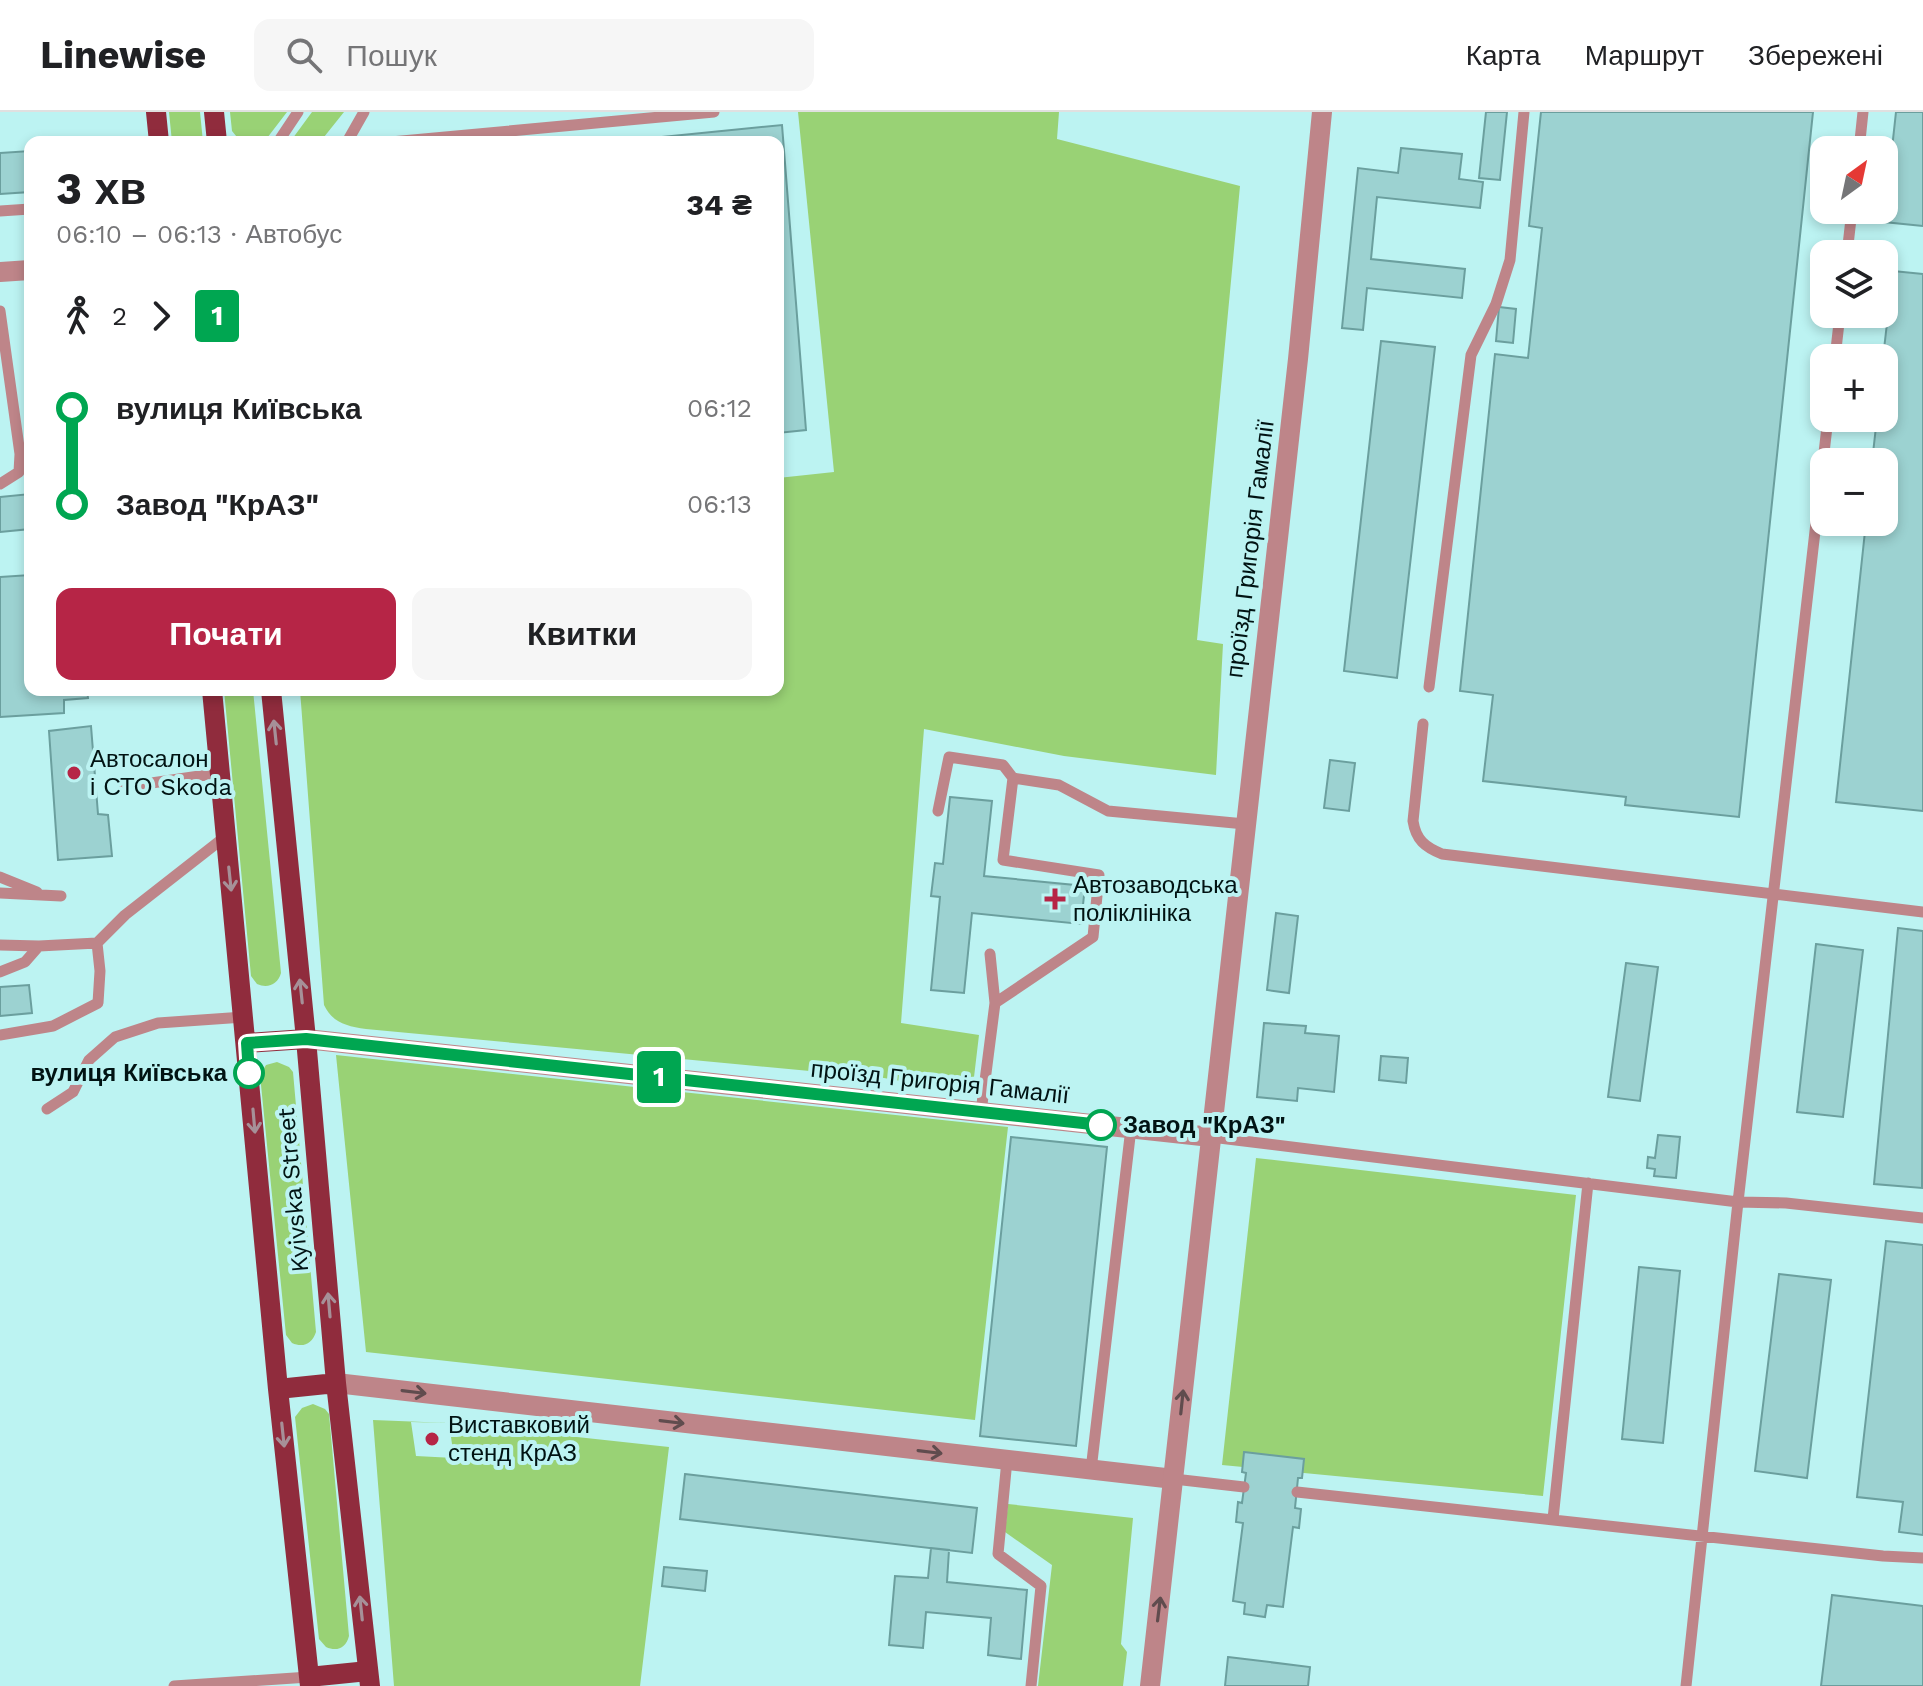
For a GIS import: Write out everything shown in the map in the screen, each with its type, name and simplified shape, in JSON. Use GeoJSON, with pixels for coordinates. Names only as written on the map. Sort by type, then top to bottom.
{"type":"FeatureCollection","features":[{"type":"Feature","properties":{"kind":"main road"},"geometry":{"type":"LineString","coordinates":[[156,112],[158,136]]}},
{"type":"Feature","properties":{"kind":"main road"},"geometry":{"type":"LineString","coordinates":[[214,112],[216,136]]}},
{"type":"Feature","properties":{"kind":"main road","name":"Kyivska Street"},"geometry":{"type":"LineString","coordinates":[[213,696],[278,1389],[310,1682]]}},
{"type":"Feature","properties":{"kind":"main road","name":"Kyivska Street"},"geometry":{"type":"LineString","coordinates":[[272,696],[336,1383],[369,1678]]}},
{"type":"Feature","properties":{"kind":"main road"},"geometry":{"type":"LineString","coordinates":[[247,1043],[306,1039]]}},
{"type":"Feature","properties":{"kind":"main road"},"geometry":{"type":"LineString","coordinates":[[278,1389],[336,1383]]}},
{"type":"Feature","properties":{"kind":"main road"},"geometry":{"type":"LineString","coordinates":[[310,1682],[369,1678]]}},
{"type":"Feature","properties":{"kind":"street","name":"проїзд Григорія Гамалії"},"geometry":{"type":"LineString","coordinates":[[306,1039],[1211,1137],[1298,359],[1322,112]]}},
{"type":"Feature","properties":{"kind":"street"},"geometry":{"type":"LineString","coordinates":[[0,272],[24,270]]}},
{"type":"Feature","properties":{"kind":"street"},"geometry":{"type":"LineString","coordinates":[[1150,1686],[1211,1137]]}},
{"type":"Feature","properties":{"kind":"street"},"geometry":{"type":"LineString","coordinates":[[336,1383],[1174,1479]]}},
{"type":"Feature","properties":{"kind":"lane"},"geometry":{"type":"LineString","coordinates":[[282,136],[298,112]]}},
{"type":"Feature","properties":{"kind":"lane"},"geometry":{"type":"LineString","coordinates":[[350,136],[364,112]]}},
{"type":"Feature","properties":{"kind":"lane"},"geometry":{"type":"LineString","coordinates":[[456,136],[714,112]]}},
{"type":"Feature","properties":{"kind":"lane"},"geometry":{"type":"LineString","coordinates":[[1429,687],[1471,355],[1496,304],[1510,260],[1524,112]]}},
{"type":"Feature","properties":{"kind":"lane"},"geometry":{"type":"LineString","coordinates":[[1860,136],[1863,112]]}},
{"type":"Feature","properties":{"kind":"lane"},"geometry":{"type":"LineString","coordinates":[[0,211],[24,209]]}},
{"type":"Feature","properties":{"kind":"lane"},"geometry":{"type":"LineString","coordinates":[[0,311],[20,454],[19,472],[0,484]]}},
{"type":"Feature","properties":{"kind":"lane"},"geometry":{"type":"LineString","coordinates":[[1686,1686],[1826,432]]}},
{"type":"Feature","properties":{"kind":"lane"},"geometry":{"type":"LineString","coordinates":[[1423,724],[1413,821],[1415,836],[1428,849],[1442,854],[1923,912]]}},
{"type":"Feature","properties":{"kind":"lane"},"geometry":{"type":"LineString","coordinates":[[938,811],[949,757],[1003,765],[1013,778],[1059,785],[1108,811],[1245,824]]}},
{"type":"Feature","properties":{"kind":"lane"},"geometry":{"type":"LineString","coordinates":[[124,787],[220,773]]}},
{"type":"Feature","properties":{"kind":"lane"},"geometry":{"type":"LineString","coordinates":[[995,1003],[1093,937],[1099,875],[1003,860],[1013,778]]}},
{"type":"Feature","properties":{"kind":"lane"},"geometry":{"type":"LineString","coordinates":[[0,945],[97,943],[148,895],[226,836]]}},
{"type":"Feature","properties":{"kind":"lane"},"geometry":{"type":"LineString","coordinates":[[0,877],[41,894]]}},
{"type":"Feature","properties":{"kind":"lane"},"geometry":{"type":"LineString","coordinates":[[0,893],[61,896]]}},
{"type":"Feature","properties":{"kind":"lane"},"geometry":{"type":"LineString","coordinates":[[0,1035],[53,1026],[98,1003],[100,971],[97,943]]}},
{"type":"Feature","properties":{"kind":"lane"},"geometry":{"type":"LineString","coordinates":[[0,972],[25,962],[39,946]]}},
{"type":"Feature","properties":{"kind":"lane"},"geometry":{"type":"LineString","coordinates":[[981,1112],[995,1003],[990,954]]}},
{"type":"Feature","properties":{"kind":"lane"},"geometry":{"type":"LineString","coordinates":[[47,1109],[73,1092],[89,1060],[115,1037],[158,1023],[244,1017]]}},
{"type":"Feature","properties":{"kind":"lane"},"geometry":{"type":"LineString","coordinates":[[1091,1470],[1131,1128]]}},
{"type":"Feature","properties":{"kind":"lane"},"geometry":{"type":"LineString","coordinates":[[1211,1137],[1738,1202],[1786,1203],[1923,1218]]}},
{"type":"Feature","properties":{"kind":"lane"},"geometry":{"type":"LineString","coordinates":[[1553,1519],[1588,1183]]}},
{"type":"Feature","properties":{"kind":"lane"},"geometry":{"type":"LineString","coordinates":[[1007,1460],[998,1554],[1041,1586],[1031,1686]]}},
{"type":"Feature","properties":{"kind":"lane"},"geometry":{"type":"LineString","coordinates":[[1174,1479],[1244,1487]]}},
{"type":"Feature","properties":{"kind":"lane"},"geometry":{"type":"LineString","coordinates":[[1297,1492],[1923,1558]]}},
{"type":"Feature","properties":{"kind":"lane"},"geometry":{"type":"LineString","coordinates":[[174,1686],[310,1682]]}},
{"type":"Feature","properties":{"kind":"green space"},"geometry":{"type":"Polygon","coordinates":[[[169,112],[200,112],[202,136],[171,136],[169,112]]]}},
{"type":"Feature","properties":{"kind":"green space"},"geometry":{"type":"Polygon","coordinates":[[[230,112],[287,112],[269,136],[236,136],[232,131],[230,112]]]}},
{"type":"Feature","properties":{"kind":"green space"},"geometry":{"type":"Polygon","coordinates":[[[312,112],[344,112],[325,136],[294,136],[312,112]]]}},
{"type":"Feature","properties":{"kind":"green space"},"geometry":{"type":"Polygon","coordinates":[[[798,112],[1059,112],[1057,139],[1240,186],[1197,640],[1223,644],[1216,775],[1064,756],[924,729],[901,1023],[979,1035],[972,1094],[884,1078],[366,1029],[341,1023],[332,1016],[324,1005],[300,696],[784,696],[784,477],[834,472],[798,112]]]}},
{"type":"Feature","properties":{"kind":"green space"},"geometry":{"type":"Polygon","coordinates":[[[225,696],[254,696],[281,973],[278,980],[269,986],[257,984],[251,976],[225,696]]]}},
{"type":"Feature","properties":{"kind":"green space"},"geometry":{"type":"Polygon","coordinates":[[[336,1055],[1008,1127],[975,1420],[366,1352],[336,1055]]]}},
{"type":"Feature","properties":{"kind":"green space"},"geometry":{"type":"Polygon","coordinates":[[[277,1062],[293,1072],[316,1332],[310,1342],[303,1345],[292,1343],[286,1335],[260,1075],[266,1065],[277,1062]]]}},
{"type":"Feature","properties":{"kind":"green space"},"geometry":{"type":"Polygon","coordinates":[[[1256,1158],[1576,1195],[1543,1496],[1222,1465],[1256,1158]]]}},
{"type":"Feature","properties":{"kind":"green space"},"geometry":{"type":"Polygon","coordinates":[[[313,1404],[329,1414],[349,1636],[346,1643],[337,1649],[326,1647],[319,1639],[295,1417],[302,1408],[313,1404]]]}},
{"type":"Feature","properties":{"kind":"green space"},"geometry":{"type":"Polygon","coordinates":[[[373,1420],[449,1423],[669,1447],[640,1686],[394,1686],[373,1420]],[[411,1422],[416,1456],[454,1458],[449,1423],[411,1422]]]}},
{"type":"Feature","properties":{"kind":"green space"},"geometry":{"type":"Polygon","coordinates":[[[1008,1504],[1133,1518],[1121,1644],[1127,1652],[1123,1686],[1038,1686],[1052,1565],[1005,1532],[1008,1504]]]}},
{"type":"Feature","properties":{"kind":"building"},"geometry":{"type":"Polygon","coordinates":[[[1486,112],[1507,112],[1500,180],[1479,178],[1486,112]]]}},
{"type":"Feature","properties":{"kind":"building"},"geometry":{"type":"Polygon","coordinates":[[[1541,112],[1813,112],[1739,817],[1625,805],[1626,797],[1483,781],[1493,695],[1460,691],[1495,354],[1528,358],[1542,228],[1529,226],[1541,112]]]}},
{"type":"Feature","properties":{"kind":"building"},"geometry":{"type":"Polygon","coordinates":[[[1896,112],[1923,112],[1923,226],[1898,223],[1898,136],[1893,136],[1896,112]]]}},
{"type":"Feature","properties":{"kind":"building"},"geometry":{"type":"Polygon","coordinates":[[[782,125],[783,136],[672,136],[782,125]]]}},
{"type":"Feature","properties":{"kind":"building"},"geometry":{"type":"Polygon","coordinates":[[[1401,148],[1462,154],[1459,179],[1483,182],[1480,208],[1377,197],[1371,259],[1465,269],[1462,298],[1367,288],[1363,330],[1342,328],[1358,168],[1398,173],[1401,148]]]}},
{"type":"Feature","properties":{"kind":"building"},"geometry":{"type":"Polygon","coordinates":[[[784,150],[806,430],[784,432],[784,150]]]}},
{"type":"Feature","properties":{"kind":"building"},"geometry":{"type":"Polygon","coordinates":[[[24,151],[24,192],[0,194],[0,153],[24,151]]]}},
{"type":"Feature","properties":{"kind":"building"},"geometry":{"type":"Polygon","coordinates":[[[1898,272],[1923,274],[1923,811],[1836,802],[1864,536],[1898,536],[1898,448],[1874,448],[1875,432],[1898,432],[1898,344],[1885,344],[1886,328],[1898,328],[1898,272]]]}},
{"type":"Feature","properties":{"kind":"building"},"geometry":{"type":"Polygon","coordinates":[[[1499,307],[1516,309],[1513,343],[1496,341],[1499,307]]]}},
{"type":"Feature","properties":{"kind":"building"},"geometry":{"type":"Polygon","coordinates":[[[1381,341],[1435,347],[1397,678],[1344,671],[1381,341]]]}},
{"type":"Feature","properties":{"kind":"building"},"geometry":{"type":"Polygon","coordinates":[[[24,495],[24,530],[0,532],[0,497],[24,495]]]}},
{"type":"Feature","properties":{"kind":"building"},"geometry":{"type":"Polygon","coordinates":[[[24,575],[24,696],[88,696],[64,700],[64,713],[0,717],[0,577],[24,575]]]}},
{"type":"Feature","properties":{"kind":"building","name":"Автосалон і СТО Skoda"},"geometry":{"type":"Polygon","coordinates":[[[91,726],[98,814],[108,815],[112,856],[58,860],[49,731],[91,726]]]}},
{"type":"Feature","properties":{"kind":"building"},"geometry":{"type":"Polygon","coordinates":[[[1330,760],[1355,763],[1349,811],[1324,808],[1330,760]]]}},
{"type":"Feature","properties":{"kind":"building"},"geometry":{"type":"Polygon","coordinates":[[[950,797],[992,801],[984,876],[1085,886],[1081,924],[972,913],[964,993],[931,990],[940,897],[931,896],[935,863],[943,864],[950,797]]]}},
{"type":"Feature","properties":{"kind":"building"},"geometry":{"type":"Polygon","coordinates":[[[1276,913],[1298,916],[1289,993],[1267,990],[1276,913]]]}},
{"type":"Feature","properties":{"kind":"building"},"geometry":{"type":"Polygon","coordinates":[[[1898,928],[1923,931],[1922,1188],[1874,1184],[1898,928]]]}},
{"type":"Feature","properties":{"kind":"building"},"geometry":{"type":"Polygon","coordinates":[[[1816,944],[1863,950],[1843,1117],[1797,1112],[1816,944]]]}},
{"type":"Feature","properties":{"kind":"building"},"geometry":{"type":"Polygon","coordinates":[[[1626,963],[1658,967],[1640,1101],[1608,1097],[1626,963]]]}},
{"type":"Feature","properties":{"kind":"building"},"geometry":{"type":"Polygon","coordinates":[[[29,985],[32,1013],[0,1016],[0,987],[29,985]]]}},
{"type":"Feature","properties":{"kind":"building"},"geometry":{"type":"Polygon","coordinates":[[[1264,1023],[1306,1026],[1305,1033],[1339,1036],[1334,1092],[1298,1088],[1297,1101],[1257,1097],[1264,1023]]]}},
{"type":"Feature","properties":{"kind":"building"},"geometry":{"type":"Polygon","coordinates":[[[1381,1056],[1408,1058],[1406,1083],[1379,1080],[1381,1056]]]}},
{"type":"Feature","properties":{"kind":"building"},"geometry":{"type":"Polygon","coordinates":[[[1658,1135],[1680,1137],[1676,1178],[1654,1176],[1655,1169],[1647,1168],[1648,1157],[1655,1158],[1658,1135]]]}},
{"type":"Feature","properties":{"kind":"building"},"geometry":{"type":"Polygon","coordinates":[[[1011,1137],[1107,1147],[1076,1446],[980,1436],[1011,1137]]]}},
{"type":"Feature","properties":{"kind":"building"},"geometry":{"type":"Polygon","coordinates":[[[1886,1241],[1923,1245],[1923,1535],[1899,1532],[1903,1502],[1857,1497],[1886,1241]]]}},
{"type":"Feature","properties":{"kind":"building"},"geometry":{"type":"Polygon","coordinates":[[[1639,1267],[1680,1271],[1663,1443],[1622,1439],[1639,1267]]]}},
{"type":"Feature","properties":{"kind":"building"},"geometry":{"type":"Polygon","coordinates":[[[1779,1274],[1831,1280],[1807,1478],[1755,1471],[1779,1274]]]}},
{"type":"Feature","properties":{"kind":"building"},"geometry":{"type":"Polygon","coordinates":[[[1244,1452],[1304,1459],[1302,1478],[1298,1478],[1295,1508],[1301,1509],[1299,1528],[1293,1527],[1283,1607],[1267,1605],[1265,1617],[1244,1614],[1245,1603],[1233,1601],[1243,1523],[1236,1522],[1246,1473],[1242,1472],[1244,1452]]]}},
{"type":"Feature","properties":{"kind":"building"},"geometry":{"type":"Polygon","coordinates":[[[685,1474],[977,1508],[972,1553],[680,1519],[685,1474]]]}},
{"type":"Feature","properties":{"kind":"building"},"geometry":{"type":"Polygon","coordinates":[[[931,1548],[949,1550],[947,1582],[1027,1590],[1021,1659],[988,1655],[991,1618],[926,1612],[923,1648],[889,1645],[895,1576],[928,1578],[931,1548]]]}},
{"type":"Feature","properties":{"kind":"building"},"geometry":{"type":"Polygon","coordinates":[[[664,1567],[707,1571],[705,1591],[662,1586],[664,1567]]]}},
{"type":"Feature","properties":{"kind":"building"},"geometry":{"type":"Polygon","coordinates":[[[1832,1595],[1923,1606],[1923,1686],[1821,1686],[1832,1595]]]}},
{"type":"Feature","properties":{"kind":"building"},"geometry":{"type":"Polygon","coordinates":[[[1228,1657],[1310,1667],[1308,1686],[1225,1686],[1228,1657]]]}},
{"type":"Feature","properties":{"kind":"bus line","name":"1"},"geometry":{"type":"LineString","coordinates":[[249,1073],[247,1043],[306,1039],[1101,1125]]}},
{"type":"Feature","properties":{"kind":"place","name":"Автосалон і СТО Skoda"},"geometry":{"type":"Point","coordinates":[74,773]}},
{"type":"Feature","properties":{"kind":"place","name":"Автозаводська поліклініка"},"geometry":{"type":"Point","coordinates":[1055,899]}},
{"type":"Feature","properties":{"kind":"place","name":"вулиця Київська"},"geometry":{"type":"Point","coordinates":[249,1073]}},
{"type":"Feature","properties":{"kind":"place","name":"Завод \"КрАЗ\""},"geometry":{"type":"Point","coordinates":[1101,1125]}},
{"type":"Feature","properties":{"kind":"place","name":"Виставковий стенд КрАЗ"},"geometry":{"type":"Point","coordinates":[432,1439]}}]}
